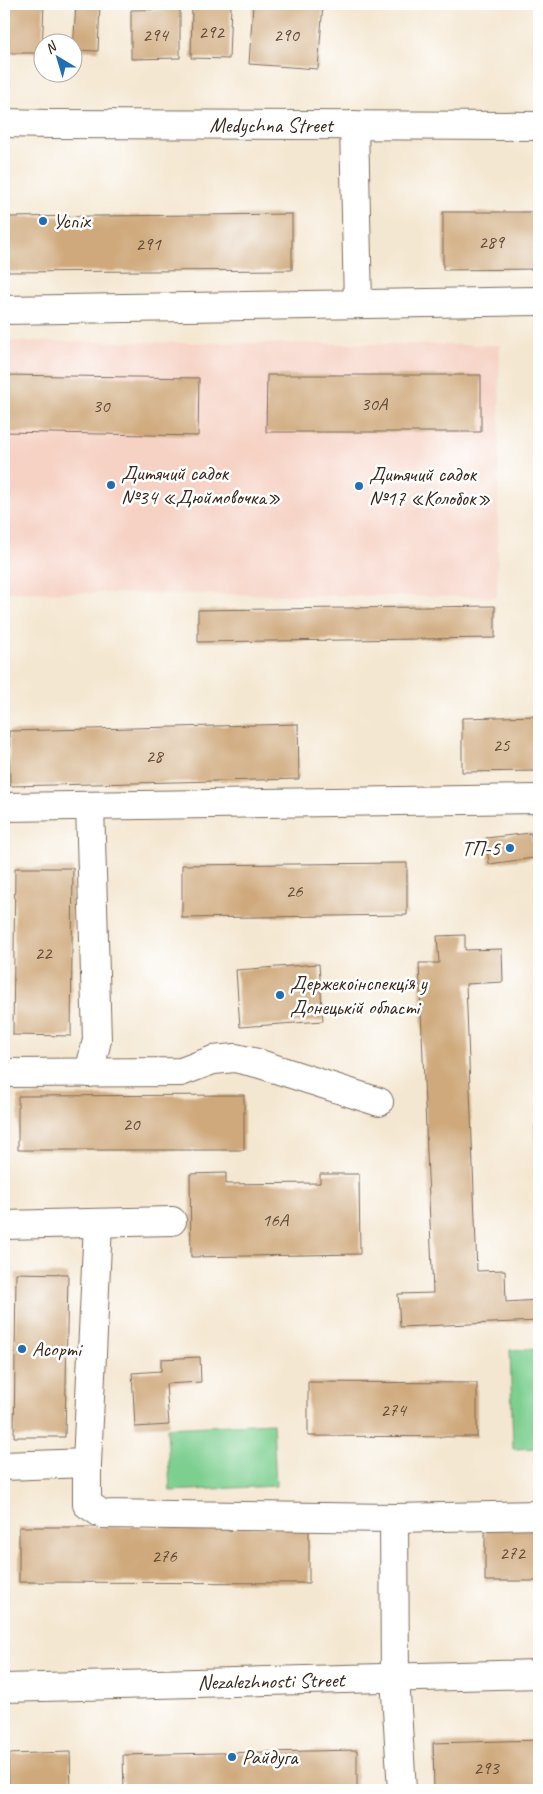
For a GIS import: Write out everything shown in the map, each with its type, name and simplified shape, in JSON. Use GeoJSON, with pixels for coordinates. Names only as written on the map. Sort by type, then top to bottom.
{"type":"FeatureCollection","features":[{"type":"Feature","properties":{"kind":"street","name":"Medychna Street"},"geometry":{"type":"LineString","coordinates":[[4,123],[539,126]]}},
{"type":"Feature","properties":{"kind":"street"},"geometry":{"type":"LineString","coordinates":[[354,125],[358,304]]}},
{"type":"Feature","properties":{"kind":"street"},"geometry":{"type":"LineString","coordinates":[[4,310],[539,301]]}},
{"type":"Feature","properties":{"kind":"street"},"geometry":{"type":"LineString","coordinates":[[4,807],[539,799]]}},
{"type":"Feature","properties":{"kind":"street"},"geometry":{"type":"LineString","coordinates":[[89,1073],[97,1040],[90,806]]}},
{"type":"Feature","properties":{"kind":"street"},"geometry":{"type":"LineString","coordinates":[[4,1073],[181,1072],[213,1060],[235,1058],[257,1063],[379,1102]]}},
{"type":"Feature","properties":{"kind":"street"},"geometry":{"type":"LineString","coordinates":[[4,1225],[172,1221]]}},
{"type":"Feature","properties":{"kind":"street"},"geometry":{"type":"LineString","coordinates":[[98,1223],[87,1463],[87,1504],[102,1514],[394,1518],[539,1514]]}},
{"type":"Feature","properties":{"kind":"street"},"geometry":{"type":"LineString","coordinates":[[4,1466],[87,1463]]}},
{"type":"Feature","properties":{"kind":"street"},"geometry":{"type":"LineString","coordinates":[[394,1518],[395,1678],[402,1790]]}},
{"type":"Feature","properties":{"kind":"street","name":"Nezalezhnosti Street"},"geometry":{"type":"LineString","coordinates":[[4,1688],[539,1674]]}},
{"type":"Feature","properties":{"kind":"shaded area"},"geometry":{"type":"Polygon","coordinates":[[[4,341],[500,345],[497,597],[4,592],[4,341]]]}},
{"type":"Feature","properties":{"kind":"green space"},"geometry":{"type":"Polygon","coordinates":[[[539,1349],[539,1448],[513,1449],[510,1350],[539,1349]]]}},
{"type":"Feature","properties":{"kind":"green space"},"geometry":{"type":"Polygon","coordinates":[[[273,1423],[276,1486],[170,1491],[167,1428],[273,1423]]]}},
{"type":"Feature","properties":{"kind":"building"},"geometry":{"type":"Polygon","coordinates":[[[7,4],[44,4],[43,32],[32,32],[32,53],[7,53],[7,4]]]}},
{"type":"Feature","properties":{"kind":"building"},"geometry":{"type":"Polygon","coordinates":[[[76,4],[100,4],[98,51],[82,50],[82,32],[74,32],[76,4]]]}},
{"type":"Feature","properties":{"kind":"building"},"geometry":{"type":"Polygon","coordinates":[[[192,4],[231,4],[229,59],[191,58],[192,4]]]}},
{"type":"Feature","properties":{"kind":"building"},"geometry":{"type":"Polygon","coordinates":[[[253,4],[323,4],[318,69],[249,64],[253,4]]]}},
{"type":"Feature","properties":{"kind":"building"},"geometry":{"type":"Polygon","coordinates":[[[180,9],[180,58],[131,59],[131,10],[180,9]]]}},
{"type":"Feature","properties":{"kind":"building"},"geometry":{"type":"Polygon","coordinates":[[[443,212],[539,212],[539,269],[443,270],[443,212]]]}},
{"type":"Feature","properties":{"kind":"building"},"geometry":{"type":"Polygon","coordinates":[[[292,214],[292,270],[4,272],[4,217],[292,214]]]}},
{"type":"Feature","properties":{"kind":"building"},"geometry":{"type":"Polygon","coordinates":[[[4,375],[199,378],[198,436],[4,432],[4,375]]]}},
{"type":"Feature","properties":{"kind":"building"},"geometry":{"type":"Polygon","coordinates":[[[267,375],[481,375],[481,432],[266,432],[267,375]]]}},
{"type":"Feature","properties":{"kind":"building"},"geometry":{"type":"Polygon","coordinates":[[[495,606],[495,638],[198,642],[198,610],[495,606]]]}},
{"type":"Feature","properties":{"kind":"building"},"geometry":{"type":"Polygon","coordinates":[[[539,716],[539,771],[462,772],[462,718],[539,716]]]}},
{"type":"Feature","properties":{"kind":"building"},"geometry":{"type":"Polygon","coordinates":[[[298,724],[299,779],[10,786],[9,731],[298,724]]]}},
{"type":"Feature","properties":{"kind":"building","name":"ТП-5"},"geometry":{"type":"Polygon","coordinates":[[[531,833],[534,858],[489,864],[486,838],[531,833]]]}},
{"type":"Feature","properties":{"kind":"building"},"geometry":{"type":"Polygon","coordinates":[[[407,863],[407,915],[182,918],[182,865],[407,863]]]}},
{"type":"Feature","properties":{"kind":"building"},"geometry":{"type":"Polygon","coordinates":[[[15,868],[73,868],[71,1036],[13,1035],[15,868]]]}},
{"type":"Feature","properties":{"kind":"building"},"geometry":{"type":"Polygon","coordinates":[[[465,935],[465,950],[502,949],[503,982],[466,984],[477,1271],[505,1270],[506,1302],[539,1300],[539,1321],[400,1327],[398,1294],[433,1293],[419,963],[439,963],[437,936],[465,935]]]}},
{"type":"Feature","properties":{"kind":"building","name":"Держекоінспекція у Донецькій області"},"geometry":{"type":"Polygon","coordinates":[[[319,964],[323,1021],[240,1027],[236,970],[319,964]]]}},
{"type":"Feature","properties":{"kind":"building"},"geometry":{"type":"Polygon","coordinates":[[[244,1095],[244,1150],[18,1150],[18,1096],[244,1095]]]}},
{"type":"Feature","properties":{"kind":"building"},"geometry":{"type":"Polygon","coordinates":[[[535,1125],[539,1125],[539,1180],[536,1180],[535,1125]]]}},
{"type":"Feature","properties":{"kind":"building"},"geometry":{"type":"Polygon","coordinates":[[[226,1173],[226,1184],[320,1183],[320,1174],[359,1174],[360,1254],[191,1257],[190,1174],[226,1173]]]}},
{"type":"Feature","properties":{"kind":"building"},"geometry":{"type":"Polygon","coordinates":[[[16,1273],[68,1274],[65,1437],[14,1437],[16,1273]]]}},
{"type":"Feature","properties":{"kind":"building"},"geometry":{"type":"Polygon","coordinates":[[[200,1357],[201,1382],[166,1384],[169,1425],[135,1427],[132,1373],[161,1371],[161,1359],[200,1357]]]}},
{"type":"Feature","properties":{"kind":"building"},"geometry":{"type":"Polygon","coordinates":[[[308,1382],[477,1383],[477,1437],[308,1436],[308,1382]]]}},
{"type":"Feature","properties":{"kind":"building"},"geometry":{"type":"Polygon","coordinates":[[[539,1522],[539,1581],[485,1581],[485,1523],[539,1522]]]}},
{"type":"Feature","properties":{"kind":"building"},"geometry":{"type":"Polygon","coordinates":[[[19,1527],[309,1527],[309,1583],[19,1582],[19,1527]]]}},
{"type":"Feature","properties":{"kind":"building"},"geometry":{"type":"Polygon","coordinates":[[[539,1740],[539,1790],[434,1790],[433,1743],[539,1740]]]}},
{"type":"Feature","properties":{"kind":"building"},"geometry":{"type":"Polygon","coordinates":[[[357,1750],[357,1790],[124,1790],[123,1755],[357,1750]]]}},
{"type":"Feature","properties":{"kind":"building"},"geometry":{"type":"Polygon","coordinates":[[[70,1752],[71,1790],[9,1790],[8,1754],[70,1752]]]}},
{"type":"Feature","properties":{"kind":"place","name":"Успіх"},"geometry":{"type":"Point","coordinates":[43,221]}},
{"type":"Feature","properties":{"kind":"place","name":"Дитячий садок №34 «Дюймовочка»"},"geometry":{"type":"Point","coordinates":[111,485]}},
{"type":"Feature","properties":{"kind":"place","name":"Дитячий садок №17 «Колобок»"},"geometry":{"type":"Point","coordinates":[359,486]}},
{"type":"Feature","properties":{"kind":"place","name":"ТП-5"},"geometry":{"type":"Point","coordinates":[510,848]}},
{"type":"Feature","properties":{"kind":"place","name":"Держекоінспекція у Донецькій області"},"geometry":{"type":"Point","coordinates":[280,995]}},
{"type":"Feature","properties":{"kind":"place","name":"Асорті"},"geometry":{"type":"Point","coordinates":[22,1349]}},
{"type":"Feature","properties":{"kind":"place","name":"Райдуга"},"geometry":{"type":"Point","coordinates":[232,1757]}}]}
